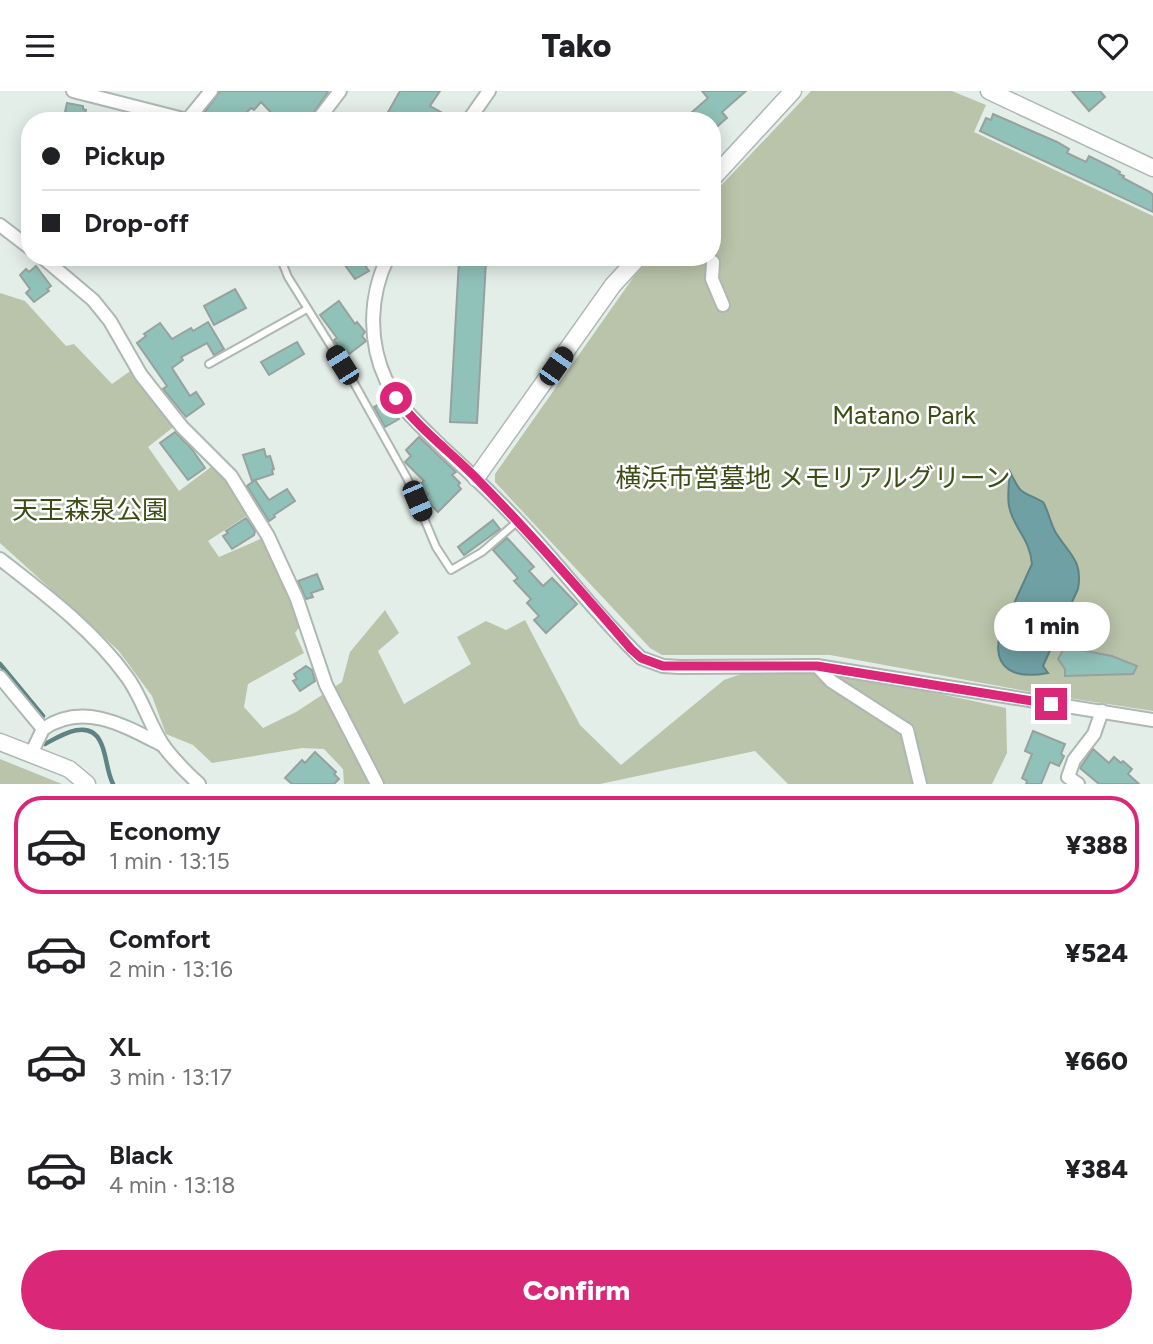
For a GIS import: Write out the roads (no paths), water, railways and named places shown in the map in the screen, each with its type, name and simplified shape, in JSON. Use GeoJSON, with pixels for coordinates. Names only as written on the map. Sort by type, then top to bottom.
{"type":"FeatureCollection","features":[{"type":"Feature","properties":{"kind":"street"},"geometry":{"type":"LineString","coordinates":[[195,112],[211,91]]}},
{"type":"Feature","properties":{"kind":"street"},"geometry":{"type":"LineString","coordinates":[[324,112],[340,91]]}},
{"type":"Feature","properties":{"kind":"street"},"geometry":{"type":"LineString","coordinates":[[474,112],[489,91]]}},
{"type":"Feature","properties":{"kind":"street"},"geometry":{"type":"LineString","coordinates":[[721,169],[793,91]]}},
{"type":"Feature","properties":{"kind":"street"},"geometry":{"type":"LineString","coordinates":[[989,91],[1153,168]]}},
{"type":"Feature","properties":{"kind":"street"},"geometry":{"type":"LineString","coordinates":[[82,92],[158,112]]}},
{"type":"Feature","properties":{"kind":"street"},"geometry":{"type":"LineString","coordinates":[[0,225],[21,240]]}},
{"type":"Feature","properties":{"kind":"street"},"geometry":{"type":"LineString","coordinates":[[53,266],[93,300],[110,321],[141,375],[182,427],[231,476],[268,536],[297,599],[330,694],[377,784]]}},
{"type":"Feature","properties":{"kind":"street"},"geometry":{"type":"LineString","coordinates":[[384,266],[379,279],[372,317],[373,335],[385,379],[396,398],[410,417],[518,521],[641,658],[652,663],[680,667],[817,666],[1153,720]]}},
{"type":"Feature","properties":{"kind":"street"},"geometry":{"type":"LineString","coordinates":[[476,478],[613,285],[631,266]]}},
{"type":"Feature","properties":{"kind":"street"},"geometry":{"type":"LineString","coordinates":[[713,266],[712,279],[723,305]]}},
{"type":"Feature","properties":{"kind":"street"},"geometry":{"type":"LineString","coordinates":[[0,559],[53,601],[109,654],[142,701],[164,746],[199,784]]}},
{"type":"Feature","properties":{"kind":"street"},"geometry":{"type":"LineString","coordinates":[[817,666],[831,681],[908,730],[920,784]]}},
{"type":"Feature","properties":{"kind":"street"},"geometry":{"type":"LineString","coordinates":[[0,677],[43,729]]}},
{"type":"Feature","properties":{"kind":"street"},"geometry":{"type":"LineString","coordinates":[[1078,784],[1068,777],[1074,760],[1094,734],[1102,712]]}},
{"type":"Feature","properties":{"kind":"street"},"geometry":{"type":"LineString","coordinates":[[31,754],[43,729],[69,716],[97,716],[164,746]]}},
{"type":"Feature","properties":{"kind":"street"},"geometry":{"type":"LineString","coordinates":[[0,742],[69,769],[87,784]]}},
{"type":"Feature","properties":{"kind":"lane"},"geometry":{"type":"LineString","coordinates":[[284,266],[407,478],[436,547],[451,570],[482,552],[518,521]]}},
{"type":"Feature","properties":{"kind":"lane"},"geometry":{"type":"LineString","coordinates":[[209,364],[307,309]]}},
{"type":"Feature","properties":{"kind":"water"},"geometry":{"type":"Polygon","coordinates":[[[1010,472],[1020,489],[1043,502],[1054,529],[1074,559],[1079,572],[1078,589],[1043,666],[1048,673],[1037,675],[1009,670],[999,657],[1000,634],[1032,564],[1028,547],[1009,506],[1010,472]]]}},
{"type":"Feature","properties":{"kind":"waterway"},"geometry":{"type":"LineString","coordinates":[[0,664],[43,716]]}},
{"type":"Feature","properties":{"kind":"waterway"},"geometry":{"type":"LineString","coordinates":[[45,744],[74,731],[95,734],[102,746],[113,784]]}},
{"type":"Feature","properties":{"kind":"park label","name":"Matano Park"},"geometry":{"type":"Point","coordinates":[904,415]}},
{"type":"Feature","properties":{"kind":"park label","name":"横浜市営墓地 メモリアルグリーン"},"geometry":{"type":"Point","coordinates":[813,478]}},
{"type":"Feature","properties":{"kind":"park label","name":"天王森泉公園"},"geometry":{"type":"Point","coordinates":[90,510]}}]}
